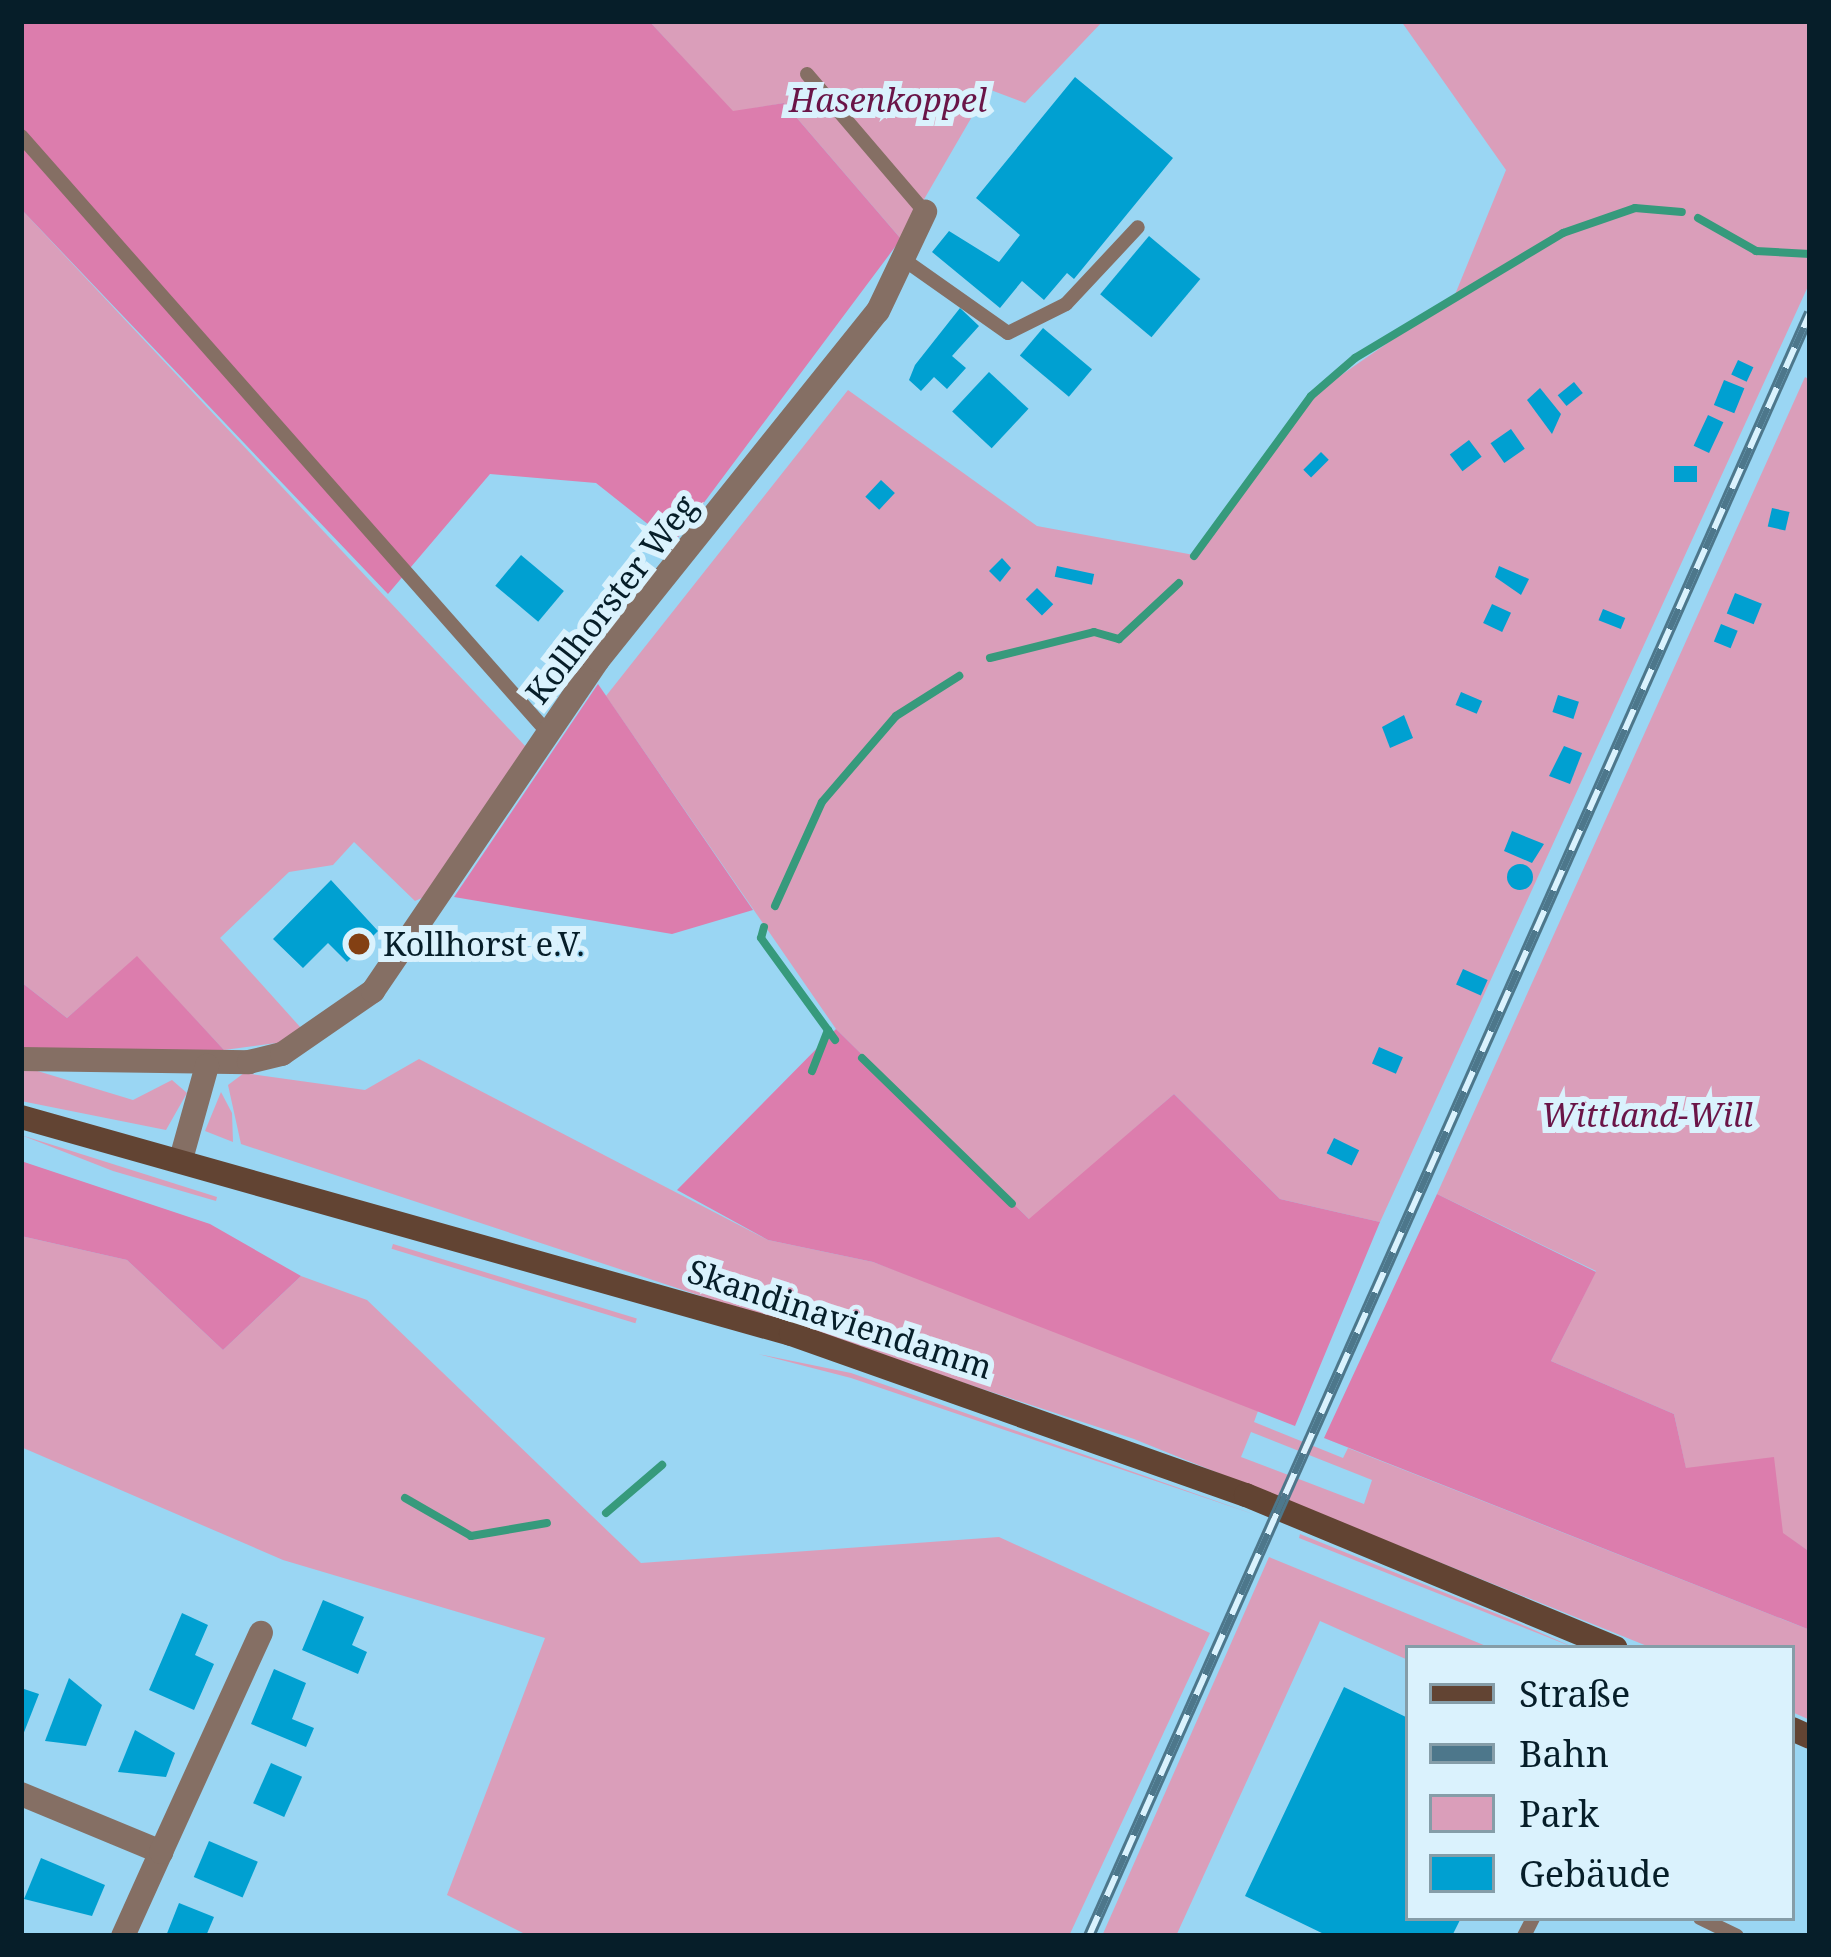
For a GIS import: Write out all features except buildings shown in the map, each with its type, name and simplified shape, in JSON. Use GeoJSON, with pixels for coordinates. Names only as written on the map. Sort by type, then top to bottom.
{"type":"FeatureCollection","features":[{"type":"Feature","properties":{"kind":"main road","name":"Skandinaviendamm"},"geometry":{"type":"LineString","coordinates":[[21,1117],[790,1334],[1246,1495],[1609,1645]]}},
{"type":"Feature","properties":{"kind":"street","name":"Kollhorster Weg"},"geometry":{"type":"LineString","coordinates":[[21,1059],[207,1066],[282,1054],[373,991],[548,733],[865,328],[925,212]]}},
{"type":"Feature","properties":{"kind":"street"},"geometry":{"type":"LineString","coordinates":[[181,1159],[207,1066]]}},
{"type":"Feature","properties":{"kind":"street"},"geometry":{"type":"LineString","coordinates":[[123,1936],[261,1633]]}},
{"type":"Feature","properties":{"kind":"street"},"geometry":{"type":"LineString","coordinates":[[21,1794],[161,1852]]}},
{"type":"Feature","properties":{"kind":"lane"},"geometry":{"type":"LineString","coordinates":[[807,74],[925,212]]}},
{"type":"Feature","properties":{"kind":"lane"},"geometry":{"type":"LineString","coordinates":[[21,136],[548,733]]}},
{"type":"Feature","properties":{"kind":"lane"},"geometry":{"type":"LineString","coordinates":[[903,259],[1008,333],[1066,304],[1138,227]]}},
{"type":"Feature","properties":{"kind":"lane"},"geometry":{"type":"LineString","coordinates":[[1706,1921],[1737,1936]]}},
{"type":"Feature","properties":{"kind":"green space","name":"Hasenkoppel"},"geometry":{"type":"Polygon","coordinates":[[[649,21],[1103,21],[1025,103],[988,89],[901,239],[784,103],[733,112],[649,21]]]}},
{"type":"Feature","properties":{"kind":"green space"},"geometry":{"type":"Polygon","coordinates":[[[1401,21],[1810,21],[1810,282],[1380,1222],[1280,1199],[1174,1094],[1030,1220],[836,1029],[606,696],[848,390],[1037,526],[1194,555],[1311,396],[1454,297],[1506,170],[1401,21]]]}},
{"type":"Feature","properties":{"kind":"green space"},"geometry":{"type":"Polygon","coordinates":[[[21,209],[526,747],[433,893],[415,901],[354,842],[333,865],[289,872],[220,938],[301,1028],[284,1042],[224,1050],[137,957],[67,1018],[21,982],[21,209]]]}},
{"type":"Feature","properties":{"kind":"green space","name":"Wittland-Will"},"geometry":{"type":"Polygon","coordinates":[[[1805,377],[1810,380],[1810,1552],[1686,1469],[1674,1414],[1551,1361],[1596,1271],[1437,1194],[1805,377]]]}},
{"type":"Feature","properties":{"kind":"green space"},"geometry":{"type":"Polygon","coordinates":[[[419,1059],[768,1240],[873,1262],[1043,1324],[1258,1411],[1254,1422],[1343,1458],[1348,1448],[1810,1630],[1810,1720],[1795,1713],[1795,1645],[1645,1645],[1134,1439],[241,1144],[228,1085],[244,1073],[365,1090],[419,1059]],[[1251,1432],[1241,1457],[1364,1504],[1372,1480],[1251,1432]]]}},
{"type":"Feature","properties":{"kind":"green space"},"geometry":{"type":"Polygon","coordinates":[[[21,1066],[133,1100],[172,1080],[187,1093],[166,1130],[21,1101],[21,1066]]]}},
{"type":"Feature","properties":{"kind":"green space"},"geometry":{"type":"Polygon","coordinates":[[[221,1092],[232,1113],[233,1142],[205,1131],[221,1092]]]}},
{"type":"Feature","properties":{"kind":"green space"},"geometry":{"type":"Polygon","coordinates":[[[21,1135],[217,1197],[216,1201],[113,1171],[21,1135]]]}},
{"type":"Feature","properties":{"kind":"green space"},"geometry":{"type":"Polygon","coordinates":[[[21,1236],[127,1260],[223,1350],[301,1276],[367,1300],[641,1563],[999,1537],[1210,1633],[1069,1936],[529,1936],[447,1895],[545,1638],[283,1560],[21,1447],[21,1236]]]}},
{"type":"Feature","properties":{"kind":"green space"},"geometry":{"type":"Polygon","coordinates":[[[393,1244],[637,1319],[635,1323],[392,1249],[393,1244]]]}},
{"type":"Feature","properties":{"kind":"green space"},"geometry":{"type":"Polygon","coordinates":[[[758,1354],[851,1373],[1256,1515],[851,1378],[758,1354]]]}},
{"type":"Feature","properties":{"kind":"green space"},"geometry":{"type":"Polygon","coordinates":[[[1300,1534],[1568,1645],[1567,1645],[1299,1538],[1300,1534]]]}},
{"type":"Feature","properties":{"kind":"green space"},"geometry":{"type":"Polygon","coordinates":[[[1269,1557],[1484,1645],[1405,1645],[1405,1659],[1320,1621],[1176,1936],[1102,1936],[1269,1557]]]}},
{"type":"Feature","properties":{"kind":"shaded area"},"geometry":{"type":"Polygon","coordinates":[[[21,21],[649,21],[733,111],[784,103],[901,239],[673,544],[596,483],[490,474],[388,594],[21,209],[21,21]]]}},
{"type":"Feature","properties":{"kind":"shaded area"},"geometry":{"type":"Polygon","coordinates":[[[598,684],[753,910],[672,934],[454,897],[598,684]]]}},
{"type":"Feature","properties":{"kind":"shaded area"},"geometry":{"type":"Polygon","coordinates":[[[137,956],[224,1050],[21,1050],[21,982],[67,1018],[137,956]]]}},
{"type":"Feature","properties":{"kind":"shaded area"},"geometry":{"type":"Polygon","coordinates":[[[836,1029],[1029,1219],[1174,1094],[1280,1199],[1380,1222],[1295,1426],[873,1262],[768,1240],[677,1190],[836,1029]]]}},
{"type":"Feature","properties":{"kind":"shaded area"},"geometry":{"type":"Polygon","coordinates":[[[21,1161],[210,1224],[301,1276],[223,1350],[127,1260],[21,1236],[21,1161]]]}},
{"type":"Feature","properties":{"kind":"shaded area"},"geometry":{"type":"Polygon","coordinates":[[[1437,1194],[1596,1272],[1551,1361],[1674,1414],[1686,1468],[1774,1457],[1783,1533],[1810,1552],[1810,1630],[1324,1438],[1437,1194]]]}},
{"type":"Feature","properties":{"kind":"waterway"},"geometry":{"type":"LineString","coordinates":[[1194,556],[1311,396],[1355,358],[1563,233],[1635,208],[1682,212]]}},
{"type":"Feature","properties":{"kind":"waterway"},"geometry":{"type":"LineString","coordinates":[[1698,218],[1756,251],[1810,254]]}},
{"type":"Feature","properties":{"kind":"waterway"},"geometry":{"type":"LineString","coordinates":[[990,658],[1094,632],[1119,639],[1179,583]]}},
{"type":"Feature","properties":{"kind":"waterway"},"geometry":{"type":"LineString","coordinates":[[775,906],[822,802],[896,716],[959,676]]}},
{"type":"Feature","properties":{"kind":"waterway"},"geometry":{"type":"LineString","coordinates":[[764,927],[761,938],[835,1040]]}},
{"type":"Feature","properties":{"kind":"waterway"},"geometry":{"type":"LineString","coordinates":[[812,1071],[828,1030]]}},
{"type":"Feature","properties":{"kind":"waterway"},"geometry":{"type":"LineString","coordinates":[[862,1058],[1012,1204]]}},
{"type":"Feature","properties":{"kind":"waterway"},"geometry":{"type":"LineString","coordinates":[[606,1513],[662,1465]]}},
{"type":"Feature","properties":{"kind":"waterway"},"geometry":{"type":"LineString","coordinates":[[405,1498],[471,1536],[547,1523]]}},
{"type":"Feature","properties":{"kind":"railway"},"geometry":{"type":"LineString","coordinates":[[1089,1936],[1810,313]]}},
{"type":"Feature","properties":{"kind":"place","name":"Kollhorst e.V."},"geometry":{"type":"Point","coordinates":[359,944]}}]}
